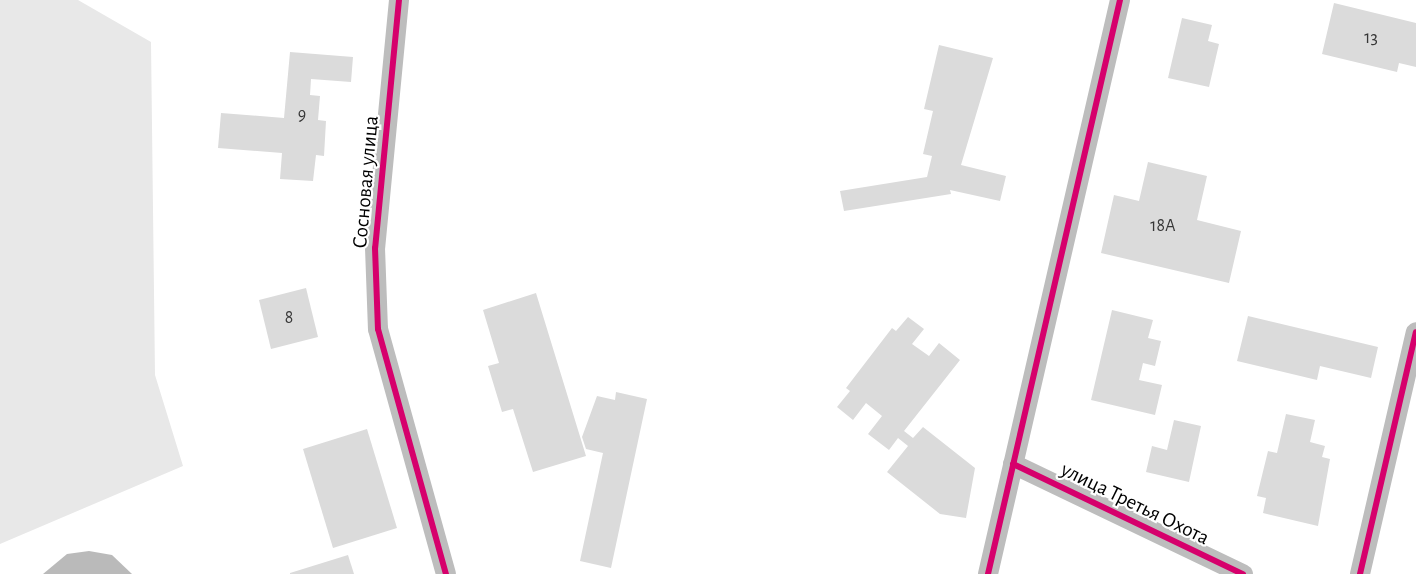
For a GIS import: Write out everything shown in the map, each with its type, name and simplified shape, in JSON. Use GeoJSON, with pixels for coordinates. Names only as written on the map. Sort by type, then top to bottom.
{"type":"FeatureCollection","features":[{"type":"Feature","properties":{"kind":"street","name":"Сосновая улица"},"geometry":{"type":"LineString","coordinates":[[399,0],[375,248],[378,329],[446,574]]}},
{"type":"Feature","properties":{"kind":"street"},"geometry":{"type":"LineString","coordinates":[[988,574],[1120,0]]}},
{"type":"Feature","properties":{"kind":"street"},"geometry":{"type":"LineString","coordinates":[[1360,574],[1416,332]]}},
{"type":"Feature","properties":{"kind":"street","name":"улица Третья Охота"},"geometry":{"type":"LineString","coordinates":[[1013,464],[1243,574]]}},
{"type":"Feature","properties":{"kind":"shaded area"},"geometry":{"type":"Polygon","coordinates":[[[0,0],[78,0],[151,42],[155,375],[183,466],[0,544],[0,0]]]}},
{"type":"Feature","properties":{"kind":"shaded area"},"geometry":{"type":"Polygon","coordinates":[[[89,551],[112,555],[132,574],[43,574],[67,554],[89,551]]]}},
{"type":"Feature","properties":{"kind":"building"},"geometry":{"type":"Polygon","coordinates":[[[1334,3],[1416,23],[1416,67],[1399,63],[1397,72],[1322,54],[1334,3]]]}},
{"type":"Feature","properties":{"kind":"building"},"geometry":{"type":"Polygon","coordinates":[[[1182,18],[1212,25],[1208,41],[1219,44],[1209,87],[1168,78],[1182,18]]]}},
{"type":"Feature","properties":{"kind":"building"},"geometry":{"type":"Polygon","coordinates":[[[939,45],[993,58],[961,165],[1006,176],[1000,201],[950,190],[951,194],[844,211],[840,191],[927,177],[932,156],[923,154],[933,111],[924,109],[939,45]]]}},
{"type":"Feature","properties":{"kind":"building"},"geometry":{"type":"Polygon","coordinates":[[[290,52],[353,57],[351,82],[311,79],[310,95],[320,96],[318,120],[326,121],[324,156],[316,155],[313,181],[280,179],[282,153],[218,148],[221,113],[284,118],[290,52]]]}},
{"type":"Feature","properties":{"kind":"building"},"geometry":{"type":"Polygon","coordinates":[[[1148,162],[1207,176],[1197,220],[1241,231],[1229,283],[1101,253],[1114,195],[1139,201],[1148,162]]]}},
{"type":"Feature","properties":{"kind":"building"},"geometry":{"type":"Polygon","coordinates":[[[306,288],[318,337],[271,349],[259,300],[306,288]]]}},
{"type":"Feature","properties":{"kind":"building"},"geometry":{"type":"Polygon","coordinates":[[[536,293],[586,456],[533,472],[513,409],[502,412],[488,366],[499,363],[483,310],[536,293]]]}},
{"type":"Feature","properties":{"kind":"building"},"geometry":{"type":"Polygon","coordinates":[[[1112,310],[1153,320],[1148,338],[1161,341],[1155,366],[1143,363],[1139,380],[1162,385],[1155,415],[1091,400],[1112,310]]]}},
{"type":"Feature","properties":{"kind":"building"},"geometry":{"type":"Polygon","coordinates":[[[1248,316],[1378,347],[1371,378],[1320,366],[1317,380],[1237,361],[1248,316]]]}},
{"type":"Feature","properties":{"kind":"building"},"geometry":{"type":"Polygon","coordinates":[[[908,317],[924,329],[912,344],[929,356],[939,343],[960,360],[904,431],[913,438],[923,427],[975,468],[966,518],[940,514],[887,472],[908,446],[898,438],[889,450],[868,434],[882,416],[866,403],[853,420],[837,407],[850,391],[846,388],[892,328],[896,331],[908,317]]]}},
{"type":"Feature","properties":{"kind":"building"},"geometry":{"type":"Polygon","coordinates":[[[616,392],[647,399],[611,568],[580,561],[603,453],[586,449],[582,437],[597,396],[615,400],[616,392]]]}},
{"type":"Feature","properties":{"kind":"building"},"geometry":{"type":"Polygon","coordinates":[[[1286,414],[1315,420],[1310,442],[1325,446],[1322,457],[1330,459],[1318,526],[1263,513],[1266,498],[1257,496],[1268,451],[1277,453],[1286,414]]]}},
{"type":"Feature","properties":{"kind":"building"},"geometry":{"type":"Polygon","coordinates":[[[1174,420],[1201,426],[1189,482],[1146,472],[1152,446],[1167,450],[1174,420]]]}},
{"type":"Feature","properties":{"kind":"building"},"geometry":{"type":"Polygon","coordinates":[[[367,429],[397,528],[333,548],[303,449],[367,429]]]}},
{"type":"Feature","properties":{"kind":"building"},"geometry":{"type":"Polygon","coordinates":[[[348,555],[354,574],[290,574],[290,573],[348,555]]]}},
{"type":"Feature","properties":{"kind":"cycle path"},"geometry":{"type":"LineString","coordinates":[[399,0],[375,248],[378,329],[446,574]]}},
{"type":"Feature","properties":{"kind":"cycle path"},"geometry":{"type":"LineString","coordinates":[[988,574],[1120,0]]}},
{"type":"Feature","properties":{"kind":"cycle path"},"geometry":{"type":"LineString","coordinates":[[1360,574],[1416,332]]}},
{"type":"Feature","properties":{"kind":"cycle path"},"geometry":{"type":"LineString","coordinates":[[1013,464],[1243,574]]}}]}
